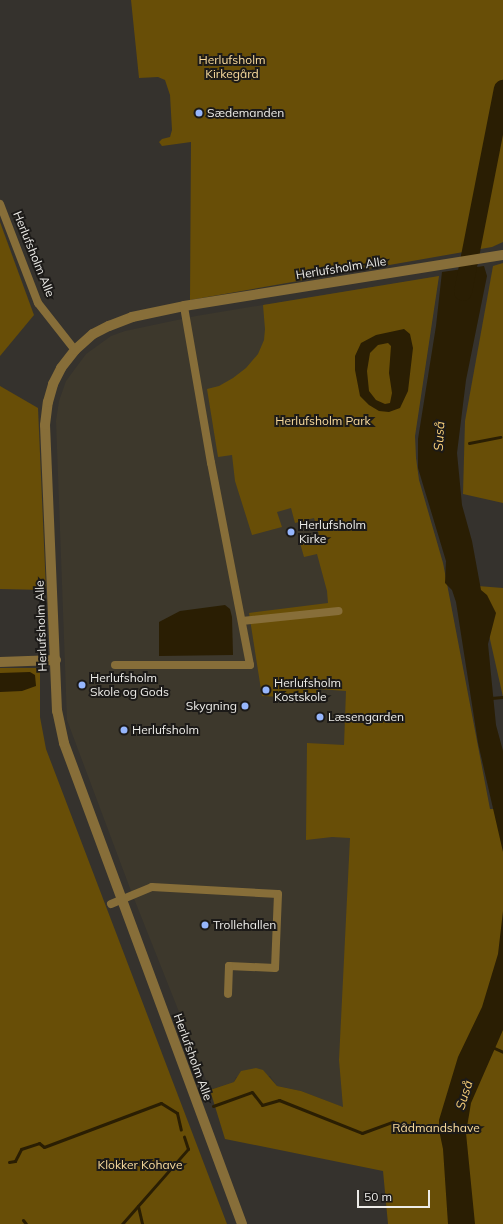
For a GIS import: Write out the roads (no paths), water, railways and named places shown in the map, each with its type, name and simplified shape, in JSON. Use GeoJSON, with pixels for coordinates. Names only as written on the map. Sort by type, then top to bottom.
{"type":"FeatureCollection","features":[{"type":"Feature","properties":{"kind":"street","name":"Herlufsholm Alle"},"geometry":{"type":"LineString","coordinates":[[0,204],[38,303],[76,350]]}},
{"type":"Feature","properties":{"kind":"street","name":"Herlufsholm Alle"},"geometry":{"type":"LineString","coordinates":[[242,1224],[64,743],[57,711],[45,425],[48,402],[53,384],[61,368],[76,350],[93,334],[132,317],[184,306],[500,256]]}},
{"type":"Feature","properties":{"kind":"street"},"geometry":{"type":"LineString","coordinates":[[115,665],[250,665],[211,463],[184,306]]}},
{"type":"Feature","properties":{"kind":"street"},"geometry":{"type":"LineString","coordinates":[[242,621],[338,611]]}},
{"type":"Feature","properties":{"kind":"street"},"geometry":{"type":"LineString","coordinates":[[0,662],[56,660]]}},
{"type":"Feature","properties":{"kind":"street"},"geometry":{"type":"LineString","coordinates":[[111,904],[152,886],[278,894],[275,968],[229,966],[228,994]]}},
{"type":"Feature","properties":{"kind":"water"},"geometry":{"type":"Polygon","coordinates":[[[484,266],[487,276],[466,380],[457,453],[462,505],[472,541],[481,590],[487,595],[496,613],[488,644],[496,725],[503,751],[503,852],[478,743],[456,602],[452,590],[445,583],[446,561],[418,468],[418,439],[436,326],[442,272],[484,266]]]}},
{"type":"Feature","properties":{"kind":"water"},"geometry":{"type":"Polygon","coordinates":[[[404,329],[410,334],[413,348],[408,391],[400,408],[389,412],[379,411],[369,405],[360,396],[355,370],[355,356],[361,343],[376,335],[404,329]],[[388,343],[378,345],[370,353],[367,371],[369,391],[376,400],[385,404],[390,403],[392,393],[389,373],[391,346],[388,343]]]}},
{"type":"Feature","properties":{"kind":"water"},"geometry":{"type":"Polygon","coordinates":[[[225,605],[230,609],[232,617],[233,655],[159,656],[159,622],[180,611],[225,605]]]}},
{"type":"Feature","properties":{"kind":"water"},"geometry":{"type":"Polygon","coordinates":[[[30,672],[35,675],[36,686],[22,691],[0,692],[0,673],[30,672]]]}},
{"type":"Feature","properties":{"kind":"water"},"geometry":{"type":"Polygon","coordinates":[[[503,911],[503,1030],[471,1103],[466,1133],[475,1224],[448,1224],[443,1149],[439,1130],[439,1120],[458,1057],[482,1007],[498,954],[503,911]]]}},
{"type":"Feature","properties":{"kind":"waterway","name":"Suså"},"geometry":{"type":"LineString","coordinates":[[463,292],[503,89]]}},
{"type":"Feature","properties":{"kind":"waterway"},"geometry":{"type":"LineString","coordinates":[[469,443],[500,437]]}},
{"type":"Feature","properties":{"kind":"waterway"},"geometry":{"type":"LineString","coordinates":[[491,698],[503,697]]}},
{"type":"Feature","properties":{"kind":"waterway"},"geometry":{"type":"LineString","coordinates":[[492,1047],[503,1052]]}},
{"type":"Feature","properties":{"kind":"waterway"},"geometry":{"type":"LineString","coordinates":[[213,1106],[252,1092],[262,1105],[279,1100],[362,1133],[393,1122],[404,1127],[442,1127]]}},
{"type":"Feature","properties":{"kind":"waterway"},"geometry":{"type":"LineString","coordinates":[[9,1162],[15,1161],[21,1149],[39,1143],[44,1147],[161,1103],[177,1113],[181,1130]]}},
{"type":"Feature","properties":{"kind":"waterway"},"geometry":{"type":"LineString","coordinates":[[122,1224],[188,1149],[184,1137]]}},
{"type":"Feature","properties":{"kind":"waterway"},"geometry":{"type":"LineString","coordinates":[[138,1206],[142,1224]]}},
{"type":"Feature","properties":{"kind":"waterway"},"geometry":{"type":"LineString","coordinates":[[23,1220],[26,1224]]}},
{"type":"Feature","properties":{"kind":"place","name":"Sædemanden"},"geometry":{"type":"Point","coordinates":[199,113]}},
{"type":"Feature","properties":{"kind":"place","name":"Herlufsholm Kirke"},"geometry":{"type":"Point","coordinates":[291,532]}},
{"type":"Feature","properties":{"kind":"place","name":"Herlufsholm Skole og Gods"},"geometry":{"type":"Point","coordinates":[82,685]}},
{"type":"Feature","properties":{"kind":"place","name":"Herlufsholm Kostskole"},"geometry":{"type":"Point","coordinates":[266,690]}},
{"type":"Feature","properties":{"kind":"place","name":"Skygning"},"geometry":{"type":"Point","coordinates":[245,706]}},
{"type":"Feature","properties":{"kind":"place","name":"Læsengarden"},"geometry":{"type":"Point","coordinates":[320,717]}},
{"type":"Feature","properties":{"kind":"place","name":"Herlufsholm"},"geometry":{"type":"Point","coordinates":[124,730]}},
{"type":"Feature","properties":{"kind":"place","name":"Trollehallen"},"geometry":{"type":"Point","coordinates":[205,925]}},
{"type":"Feature","properties":{"kind":"park label","name":"Herlufsholm Kirkegård"},"geometry":{"type":"Point","coordinates":[232,67]}},
{"type":"Feature","properties":{"kind":"park label","name":"Herlufsholm Park"},"geometry":{"type":"Point","coordinates":[323,421]}},
{"type":"Feature","properties":{"kind":"park label","name":"Rådmandshave"},"geometry":{"type":"Point","coordinates":[436,1128]}},
{"type":"Feature","properties":{"kind":"park label","name":"Klokker Kohave"},"geometry":{"type":"Point","coordinates":[140,1165]}}]}
